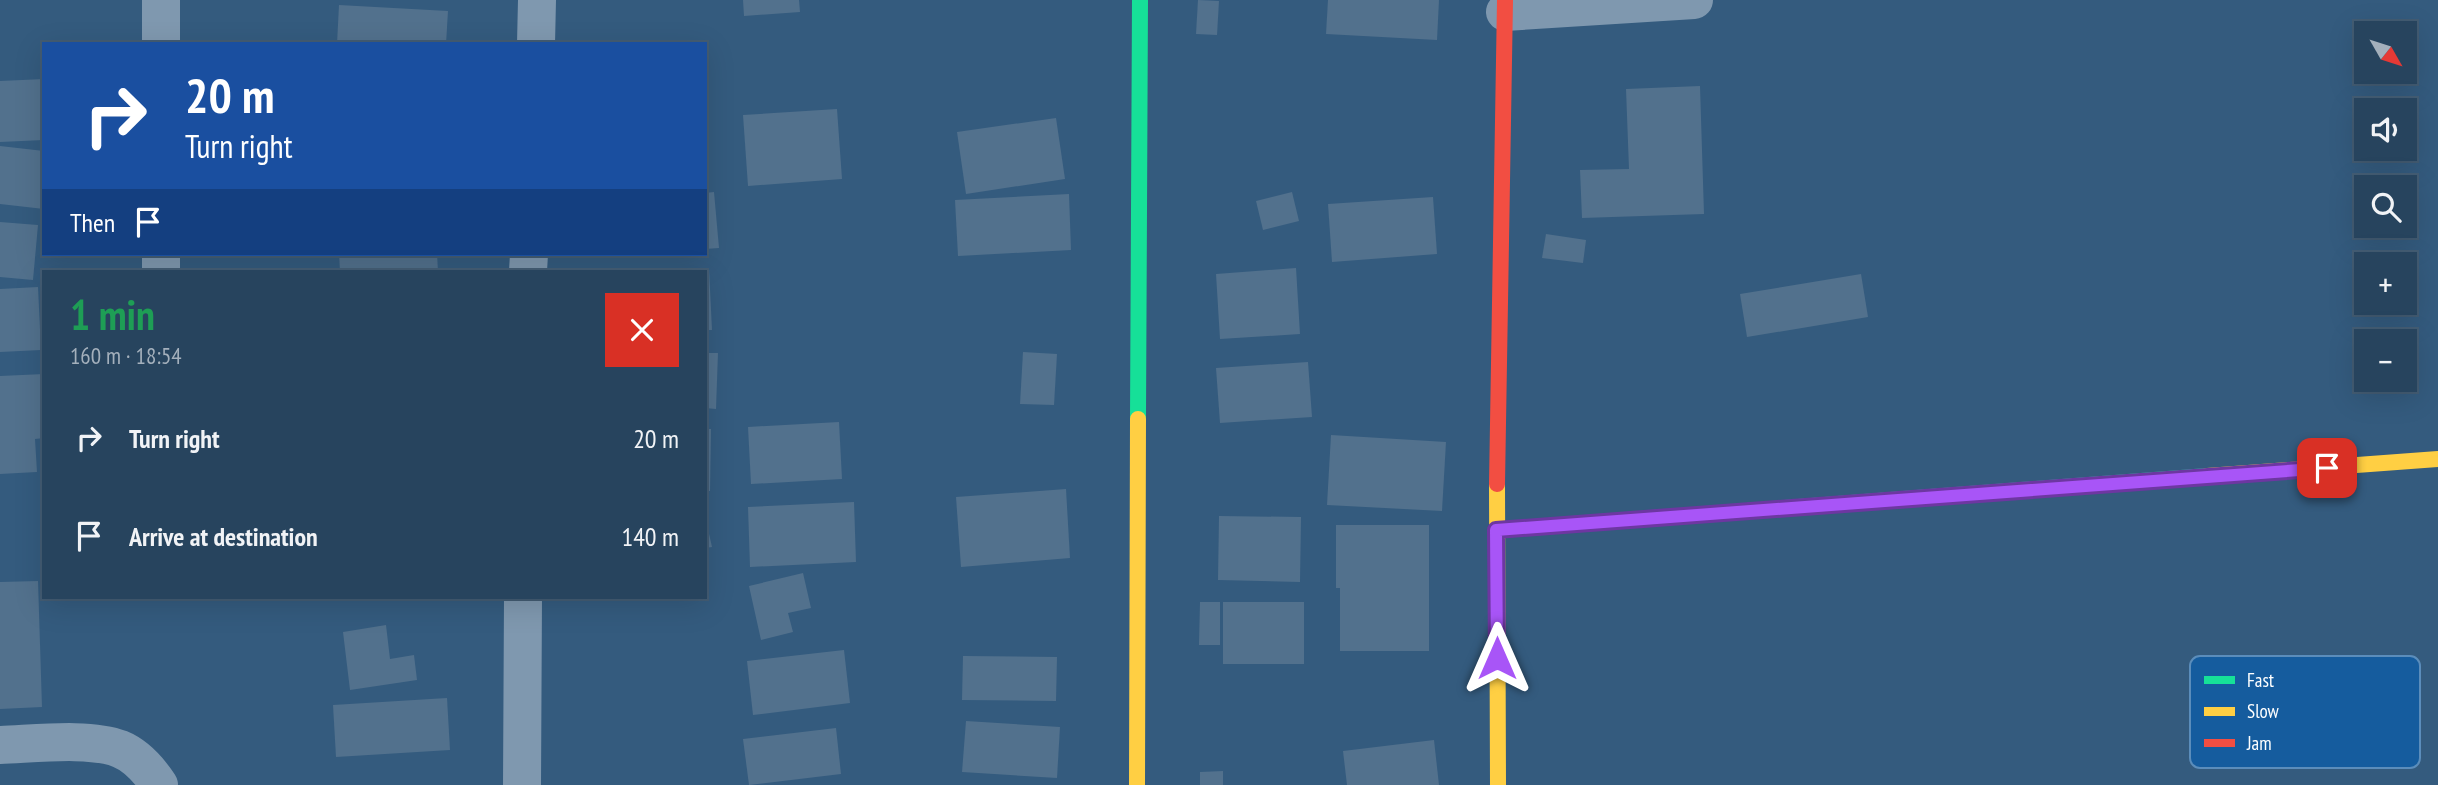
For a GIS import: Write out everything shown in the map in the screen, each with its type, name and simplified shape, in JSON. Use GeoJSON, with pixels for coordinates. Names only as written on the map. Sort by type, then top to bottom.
{"type":"FeatureCollection","features":[{"type":"Feature","properties":{"kind":"street"},"geometry":{"type":"LineString","coordinates":[[161,0],[161,42]]}},
{"type":"Feature","properties":{"kind":"street"},"geometry":{"type":"LineString","coordinates":[[536,42],[537,0]]}},
{"type":"Feature","properties":{"kind":"street"},"geometry":{"type":"LineString","coordinates":[[1137,785],[1140,0]]}},
{"type":"Feature","properties":{"kind":"street"},"geometry":{"type":"LineString","coordinates":[[1498,785],[1496,530],[1505,6],[1694,0]]}},
{"type":"Feature","properties":{"kind":"street"},"geometry":{"type":"LineString","coordinates":[[1496,530],[2438,459]]}},
{"type":"Feature","properties":{"kind":"street"},"geometry":{"type":"LineString","coordinates":[[522,785],[523,599]]}},
{"type":"Feature","properties":{"kind":"street"},"geometry":{"type":"LineString","coordinates":[[0,745],[86,743],[120,749],[148,768],[159,785]]}},
{"type":"Feature","properties":{"kind":"building"},"geometry":{"type":"Polygon","coordinates":[[[743,0],[799,0],[800,12],[744,16],[743,0]]]}},
{"type":"Feature","properties":{"kind":"building"},"geometry":{"type":"Polygon","coordinates":[[[1198,0],[1219,1],[1217,35],[1196,34],[1198,0]]]}},
{"type":"Feature","properties":{"kind":"building"},"geometry":{"type":"Polygon","coordinates":[[[1328,0],[1439,0],[1437,40],[1326,34],[1328,0]]]}},
{"type":"Feature","properties":{"kind":"building"},"geometry":{"type":"Polygon","coordinates":[[[339,5],[448,11],[446,42],[337,42],[339,5]]]}},
{"type":"Feature","properties":{"kind":"building"},"geometry":{"type":"Polygon","coordinates":[[[42,79],[42,140],[0,142],[0,81],[42,79]]]}},
{"type":"Feature","properties":{"kind":"building"},"geometry":{"type":"Polygon","coordinates":[[[1700,86],[1704,214],[1582,218],[1580,170],[1629,169],[1626,89],[1700,86]]]}},
{"type":"Feature","properties":{"kind":"building"},"geometry":{"type":"Polygon","coordinates":[[[837,109],[842,179],[748,186],[743,115],[837,109]]]}},
{"type":"Feature","properties":{"kind":"building"},"geometry":{"type":"Polygon","coordinates":[[[1056,118],[1065,179],[966,194],[957,132],[1056,118]]]}},
{"type":"Feature","properties":{"kind":"building"},"geometry":{"type":"Polygon","coordinates":[[[0,146],[42,151],[42,209],[0,204],[0,146]]]}},
{"type":"Feature","properties":{"kind":"building"},"geometry":{"type":"Polygon","coordinates":[[[714,192],[719,248],[707,249],[707,193],[714,192]]]}},
{"type":"Feature","properties":{"kind":"building"},"geometry":{"type":"Polygon","coordinates":[[[1292,192],[1299,221],[1263,230],[1256,201],[1292,192]]]}},
{"type":"Feature","properties":{"kind":"building"},"geometry":{"type":"Polygon","coordinates":[[[1069,194],[1071,250],[958,256],[955,200],[1069,194]]]}},
{"type":"Feature","properties":{"kind":"building"},"geometry":{"type":"Polygon","coordinates":[[[1433,197],[1437,254],[1332,262],[1328,204],[1433,197]]]}},
{"type":"Feature","properties":{"kind":"building"},"geometry":{"type":"Polygon","coordinates":[[[0,222],[38,225],[33,280],[0,277],[0,222]]]}},
{"type":"Feature","properties":{"kind":"building"},"geometry":{"type":"Polygon","coordinates":[[[1546,234],[1586,240],[1583,263],[1542,258],[1546,234]]]}},
{"type":"Feature","properties":{"kind":"building"},"geometry":{"type":"Polygon","coordinates":[[[339,256],[437,256],[438,270],[340,270],[339,256]]]}},
{"type":"Feature","properties":{"kind":"building"},"geometry":{"type":"Polygon","coordinates":[[[1296,268],[1300,334],[1220,339],[1216,274],[1296,268]]]}},
{"type":"Feature","properties":{"kind":"building"},"geometry":{"type":"Polygon","coordinates":[[[709,269],[712,330],[707,330],[705,270],[709,269]]]}},
{"type":"Feature","properties":{"kind":"building"},"geometry":{"type":"Polygon","coordinates":[[[1861,274],[1868,317],[1747,337],[1740,294],[1861,274]]]}},
{"type":"Feature","properties":{"kind":"building"},"geometry":{"type":"Polygon","coordinates":[[[38,287],[41,350],[0,352],[0,289],[38,287]]]}},
{"type":"Feature","properties":{"kind":"building"},"geometry":{"type":"Polygon","coordinates":[[[1023,352],[1057,354],[1054,405],[1020,404],[1023,352]]]}},
{"type":"Feature","properties":{"kind":"building"},"geometry":{"type":"Polygon","coordinates":[[[707,353],[718,353],[716,409],[707,408],[707,353]]]}},
{"type":"Feature","properties":{"kind":"building"},"geometry":{"type":"Polygon","coordinates":[[[1308,362],[1312,417],[1220,423],[1216,368],[1308,362]]]}},
{"type":"Feature","properties":{"kind":"building"},"geometry":{"type":"Polygon","coordinates":[[[42,374],[42,438],[35,439],[37,472],[0,474],[0,376],[42,374]]]}},
{"type":"Feature","properties":{"kind":"building"},"geometry":{"type":"Polygon","coordinates":[[[839,422],[842,479],[751,484],[748,427],[839,422]]]}},
{"type":"Feature","properties":{"kind":"building"},"geometry":{"type":"Polygon","coordinates":[[[707,429],[711,429],[710,491],[707,491],[707,429]]]}},
{"type":"Feature","properties":{"kind":"building"},"geometry":{"type":"Polygon","coordinates":[[[1331,435],[1446,442],[1442,511],[1327,505],[1331,435]]]}},
{"type":"Feature","properties":{"kind":"building"},"geometry":{"type":"Polygon","coordinates":[[[1066,489],[1070,558],[961,567],[956,497],[1066,489]]]}},
{"type":"Feature","properties":{"kind":"building"},"geometry":{"type":"Polygon","coordinates":[[[854,502],[856,562],[750,567],[748,507],[854,502]]]}},
{"type":"Feature","properties":{"kind":"building"},"geometry":{"type":"Polygon","coordinates":[[[1219,516],[1301,517],[1300,582],[1218,580],[1219,516]]]}},
{"type":"Feature","properties":{"kind":"building"},"geometry":{"type":"Polygon","coordinates":[[[707,525],[712,547],[707,548],[707,525]]]}},
{"type":"Feature","properties":{"kind":"building"},"geometry":{"type":"Polygon","coordinates":[[[1336,525],[1429,525],[1429,651],[1340,651],[1336,525]]]}},
{"type":"Feature","properties":{"kind":"building"},"geometry":{"type":"Polygon","coordinates":[[[803,573],[811,608],[788,613],[793,632],[761,640],[749,586],[803,573]]]}},
{"type":"Feature","properties":{"kind":"building"},"geometry":{"type":"Polygon","coordinates":[[[38,581],[42,707],[0,709],[0,582],[38,581]]]}},
{"type":"Feature","properties":{"kind":"building"},"geometry":{"type":"Polygon","coordinates":[[[1200,602],[1220,602],[1220,645],[1199,645],[1200,602]]]}},
{"type":"Feature","properties":{"kind":"building"},"geometry":{"type":"Polygon","coordinates":[[[1223,602],[1304,602],[1304,664],[1223,664],[1223,602]]]}},
{"type":"Feature","properties":{"kind":"building"},"geometry":{"type":"Polygon","coordinates":[[[386,625],[390,659],[414,655],[417,680],[350,690],[343,632],[386,625]]]}},
{"type":"Feature","properties":{"kind":"building"},"geometry":{"type":"Polygon","coordinates":[[[844,650],[850,703],[753,715],[747,661],[844,650]]]}},
{"type":"Feature","properties":{"kind":"building"},"geometry":{"type":"Polygon","coordinates":[[[963,656],[1057,657],[1056,701],[962,700],[963,656]]]}},
{"type":"Feature","properties":{"kind":"building"},"geometry":{"type":"Polygon","coordinates":[[[447,698],[450,750],[336,757],[333,705],[447,698]]]}},
{"type":"Feature","properties":{"kind":"building"},"geometry":{"type":"Polygon","coordinates":[[[966,721],[1060,727],[1057,778],[962,772],[966,721]]]}},
{"type":"Feature","properties":{"kind":"building"},"geometry":{"type":"Polygon","coordinates":[[[836,728],[841,774],[749,785],[743,739],[836,728]]]}},
{"type":"Feature","properties":{"kind":"building"},"geometry":{"type":"Polygon","coordinates":[[[1434,740],[1439,785],[1347,785],[1343,751],[1434,740]]]}},
{"type":"Feature","properties":{"kind":"building"},"geometry":{"type":"Polygon","coordinates":[[[1223,771],[1223,785],[1200,785],[1200,772],[1223,771]]]}},
{"type":"Feature","properties":{"kind":"traffic: fast"},"geometry":{"type":"LineString","coordinates":[[1138,419],[1140,0]]}},
{"type":"Feature","properties":{"kind":"traffic: fast"},"geometry":{"type":"LineString","coordinates":[[1496,530],[2207,476]]}},
{"type":"Feature","properties":{"kind":"traffic: slow"},"geometry":{"type":"LineString","coordinates":[[1137,785],[1138,419]]}},
{"type":"Feature","properties":{"kind":"traffic: slow"},"geometry":{"type":"LineString","coordinates":[[2207,476],[2438,459]]}},
{"type":"Feature","properties":{"kind":"traffic: slow"},"geometry":{"type":"LineString","coordinates":[[1497,484],[1498,785]]}},
{"type":"Feature","properties":{"kind":"traffic: jam"},"geometry":{"type":"LineString","coordinates":[[1497,484],[1505,0]]}},
{"type":"Feature","properties":{"kind":"route"},"geometry":{"type":"LineString","coordinates":[[1497,658],[1496,530],[2327,468]]}}]}
